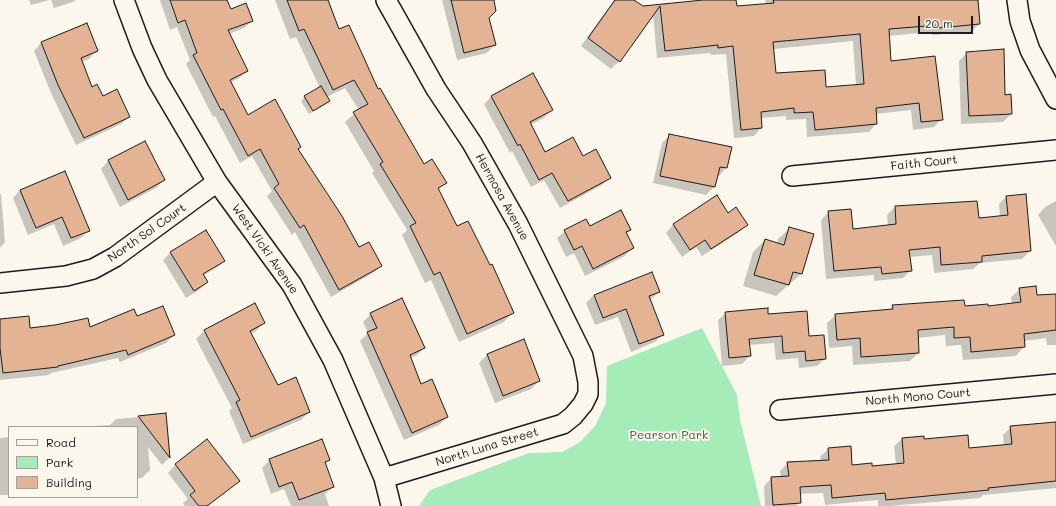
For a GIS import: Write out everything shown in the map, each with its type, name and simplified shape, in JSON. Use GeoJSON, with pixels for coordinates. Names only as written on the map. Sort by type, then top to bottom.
{"type":"FeatureCollection","features":[{"type":"Feature","properties":{"kind":"street","name":"West Vicki Avenue"},"geometry":{"type":"LineString","coordinates":[[124,0],[142,48],[157,80],[217,182],[292,285],[333,360],[384,478],[392,506]]}},
{"type":"Feature","properties":{"kind":"street","name":"Hermosa Avenue"},"geometry":{"type":"LineString","coordinates":[[386,0],[436,89],[472,143],[518,224],[583,356],[588,382],[588,394],[583,404]]}},
{"type":"Feature","properties":{"kind":"street"},"geometry":{"type":"LineString","coordinates":[[1017,0],[1020,21],[1030,50],[1056,99]]}},
{"type":"Feature","properties":{"kind":"street","name":"Faith Court"},"geometry":{"type":"LineString","coordinates":[[792,176],[1056,150]]}},
{"type":"Feature","properties":{"kind":"street","name":"North Sol Court"},"geometry":{"type":"LineString","coordinates":[[0,283],[66,276],[93,269],[115,257],[217,182]]}},
{"type":"Feature","properties":{"kind":"street","name":"North Mono Court"},"geometry":{"type":"LineString","coordinates":[[780,410],[1056,384]]}},
{"type":"Feature","properties":{"kind":"street","name":"North Luna Street"},"geometry":{"type":"LineString","coordinates":[[384,478],[563,424],[573,416],[583,404]]}},
{"type":"Feature","properties":{"kind":"green space","name":"Pearson Park"},"geometry":{"type":"Polygon","coordinates":[[[702,328],[737,395],[740,419],[761,506],[419,506],[430,490],[529,453],[562,452],[580,442],[595,426],[606,403],[607,366],[702,328]]]}},
{"type":"Feature","properties":{"kind":"building"},"geometry":{"type":"Polygon","coordinates":[[[170,0],[227,0],[231,9],[246,3],[253,21],[228,30],[248,71],[230,80],[248,115],[275,99],[301,147],[298,149],[342,216],[359,247],[369,242],[382,266],[339,290],[304,225],[300,228],[274,188],[279,184],[260,149],[248,156],[223,109],[221,110],[193,55],[197,53],[185,20],[178,23],[170,0]]]}},
{"type":"Feature","properties":{"kind":"building"},"geometry":{"type":"Polygon","coordinates":[[[287,0],[328,0],[339,29],[349,25],[378,89],[380,88],[424,164],[432,159],[447,183],[438,188],[457,226],[468,221],[490,265],[492,264],[514,313],[467,334],[440,272],[434,275],[410,226],[416,223],[380,164],[383,162],[353,112],[368,104],[354,80],[333,90],[304,29],[299,31],[287,0]]]}},
{"type":"Feature","properties":{"kind":"building"},"geometry":{"type":"Polygon","coordinates":[[[451,0],[494,0],[496,11],[489,18],[496,45],[464,53],[451,0]]]}},
{"type":"Feature","properties":{"kind":"building"},"geometry":{"type":"Polygon","coordinates":[[[615,0],[634,0],[643,6],[703,0],[736,0],[737,6],[774,3],[773,0],[978,0],[980,24],[939,28],[939,25],[889,29],[891,61],[935,56],[943,120],[921,122],[919,103],[876,108],[877,124],[815,130],[813,112],[794,113],[794,108],[761,112],[762,128],[741,130],[733,46],[718,48],[718,45],[665,51],[660,6],[620,62],[588,38],[615,0]],[[860,34],[773,42],[776,73],[825,70],[826,87],[864,84],[860,34]]]}},
{"type":"Feature","properties":{"kind":"building"},"geometry":{"type":"Polygon","coordinates":[[[87,23],[98,51],[81,58],[92,87],[97,84],[103,96],[117,89],[130,117],[84,138],[58,85],[41,42],[87,23]]]}},
{"type":"Feature","properties":{"kind":"building"},"geometry":{"type":"Polygon","coordinates":[[[1004,49],[1005,95],[1011,94],[1012,114],[969,116],[966,52],[1004,49]]]}},
{"type":"Feature","properties":{"kind":"building"},"geometry":{"type":"Polygon","coordinates":[[[533,73],[553,110],[530,122],[545,152],[573,137],[583,156],[596,149],[611,178],[568,201],[552,173],[539,180],[520,144],[518,146],[491,96],[533,73]]]}},
{"type":"Feature","properties":{"kind":"building"},"geometry":{"type":"Polygon","coordinates":[[[321,86],[330,101],[313,111],[304,96],[321,86]]]}},
{"type":"Feature","properties":{"kind":"building"},"geometry":{"type":"Polygon","coordinates":[[[669,134],[732,147],[727,168],[720,167],[715,187],[660,176],[669,134]]]}},
{"type":"Feature","properties":{"kind":"building"},"geometry":{"type":"Polygon","coordinates":[[[145,141],[165,180],[128,200],[108,160],[145,141]]]}},
{"type":"Feature","properties":{"kind":"building"},"geometry":{"type":"Polygon","coordinates":[[[65,171],[90,231],[71,238],[62,217],[36,228],[20,190],[65,171]]]}},
{"type":"Feature","properties":{"kind":"building"},"geometry":{"type":"Polygon","coordinates":[[[1026,194],[1031,251],[982,256],[982,262],[941,265],[940,247],[909,250],[912,271],[882,274],[881,267],[834,271],[828,211],[851,209],[853,229],[896,224],[895,206],[977,201],[979,218],[1008,215],[1006,196],[1026,194]]]}},
{"type":"Feature","properties":{"kind":"building"},"geometry":{"type":"Polygon","coordinates":[[[717,195],[728,213],[736,207],[748,225],[711,249],[705,240],[690,250],[673,224],[717,195]]]}},
{"type":"Feature","properties":{"kind":"building"},"geometry":{"type":"Polygon","coordinates":[[[621,210],[631,230],[626,232],[634,248],[593,269],[582,246],[574,250],[564,230],[586,219],[590,226],[621,210]]]}},
{"type":"Feature","properties":{"kind":"building"},"geometry":{"type":"Polygon","coordinates":[[[789,227],[814,234],[802,274],[793,272],[789,285],[754,275],[765,239],[784,245],[789,227]]]}},
{"type":"Feature","properties":{"kind":"building"},"geometry":{"type":"Polygon","coordinates":[[[206,230],[225,261],[203,274],[208,282],[194,291],[170,252],[206,230]]]}},
{"type":"Feature","properties":{"kind":"building"},"geometry":{"type":"Polygon","coordinates":[[[652,272],[660,292],[649,296],[664,335],[639,344],[626,309],[603,318],[594,295],[652,272]]]}},
{"type":"Feature","properties":{"kind":"building"},"geometry":{"type":"Polygon","coordinates":[[[1036,286],[1037,295],[1056,294],[1056,330],[1024,334],[1025,347],[971,352],[970,337],[954,338],[954,327],[918,330],[919,353],[861,357],[860,338],[837,340],[835,314],[893,309],[892,305],[964,300],[965,306],[988,304],[988,306],[1021,302],[1019,288],[1036,286]]]}},
{"type":"Feature","properties":{"kind":"building"},"geometry":{"type":"Polygon","coordinates":[[[402,298],[425,348],[410,355],[421,384],[432,379],[448,417],[412,433],[367,332],[377,328],[370,313],[402,298]]]}},
{"type":"Feature","properties":{"kind":"building"},"geometry":{"type":"Polygon","coordinates":[[[255,303],[265,323],[250,331],[278,385],[296,377],[310,412],[251,437],[236,402],[240,400],[204,330],[255,303]]]}},
{"type":"Feature","properties":{"kind":"building"},"geometry":{"type":"Polygon","coordinates":[[[163,306],[175,335],[128,355],[126,350],[58,367],[3,373],[0,348],[0,319],[29,316],[30,328],[55,325],[88,318],[90,327],[134,309],[137,316],[163,306]]]}},
{"type":"Feature","properties":{"kind":"building"},"geometry":{"type":"Polygon","coordinates":[[[768,308],[768,314],[807,311],[809,336],[824,335],[826,359],[806,361],[805,351],[783,353],[782,336],[749,339],[751,356],[729,358],[725,312],[768,308]]]}},
{"type":"Feature","properties":{"kind":"building"},"geometry":{"type":"Polygon","coordinates":[[[524,339],[540,381],[503,396],[487,354],[524,339]]]}},
{"type":"Feature","properties":{"kind":"building"},"geometry":{"type":"Polygon","coordinates":[[[166,413],[170,458],[138,416],[166,413]]]}},
{"type":"Feature","properties":{"kind":"building"},"geometry":{"type":"Polygon","coordinates":[[[1056,422],[1056,481],[988,488],[989,490],[886,500],[885,493],[832,498],[831,485],[800,487],[801,503],[773,505],[771,477],[789,476],[787,462],[829,460],[828,448],[851,446],[852,465],[872,463],[872,466],[904,463],[902,438],[924,436],[924,439],[968,435],[969,448],[1012,444],[1010,426],[1056,422]]]}},
{"type":"Feature","properties":{"kind":"building"},"geometry":{"type":"Polygon","coordinates":[[[207,439],[240,481],[207,506],[199,506],[190,495],[195,491],[175,464],[207,439]]]}},
{"type":"Feature","properties":{"kind":"building"},"geometry":{"type":"Polygon","coordinates":[[[322,439],[330,460],[325,462],[334,487],[299,500],[292,482],[279,487],[269,459],[322,439]]]}}]}
